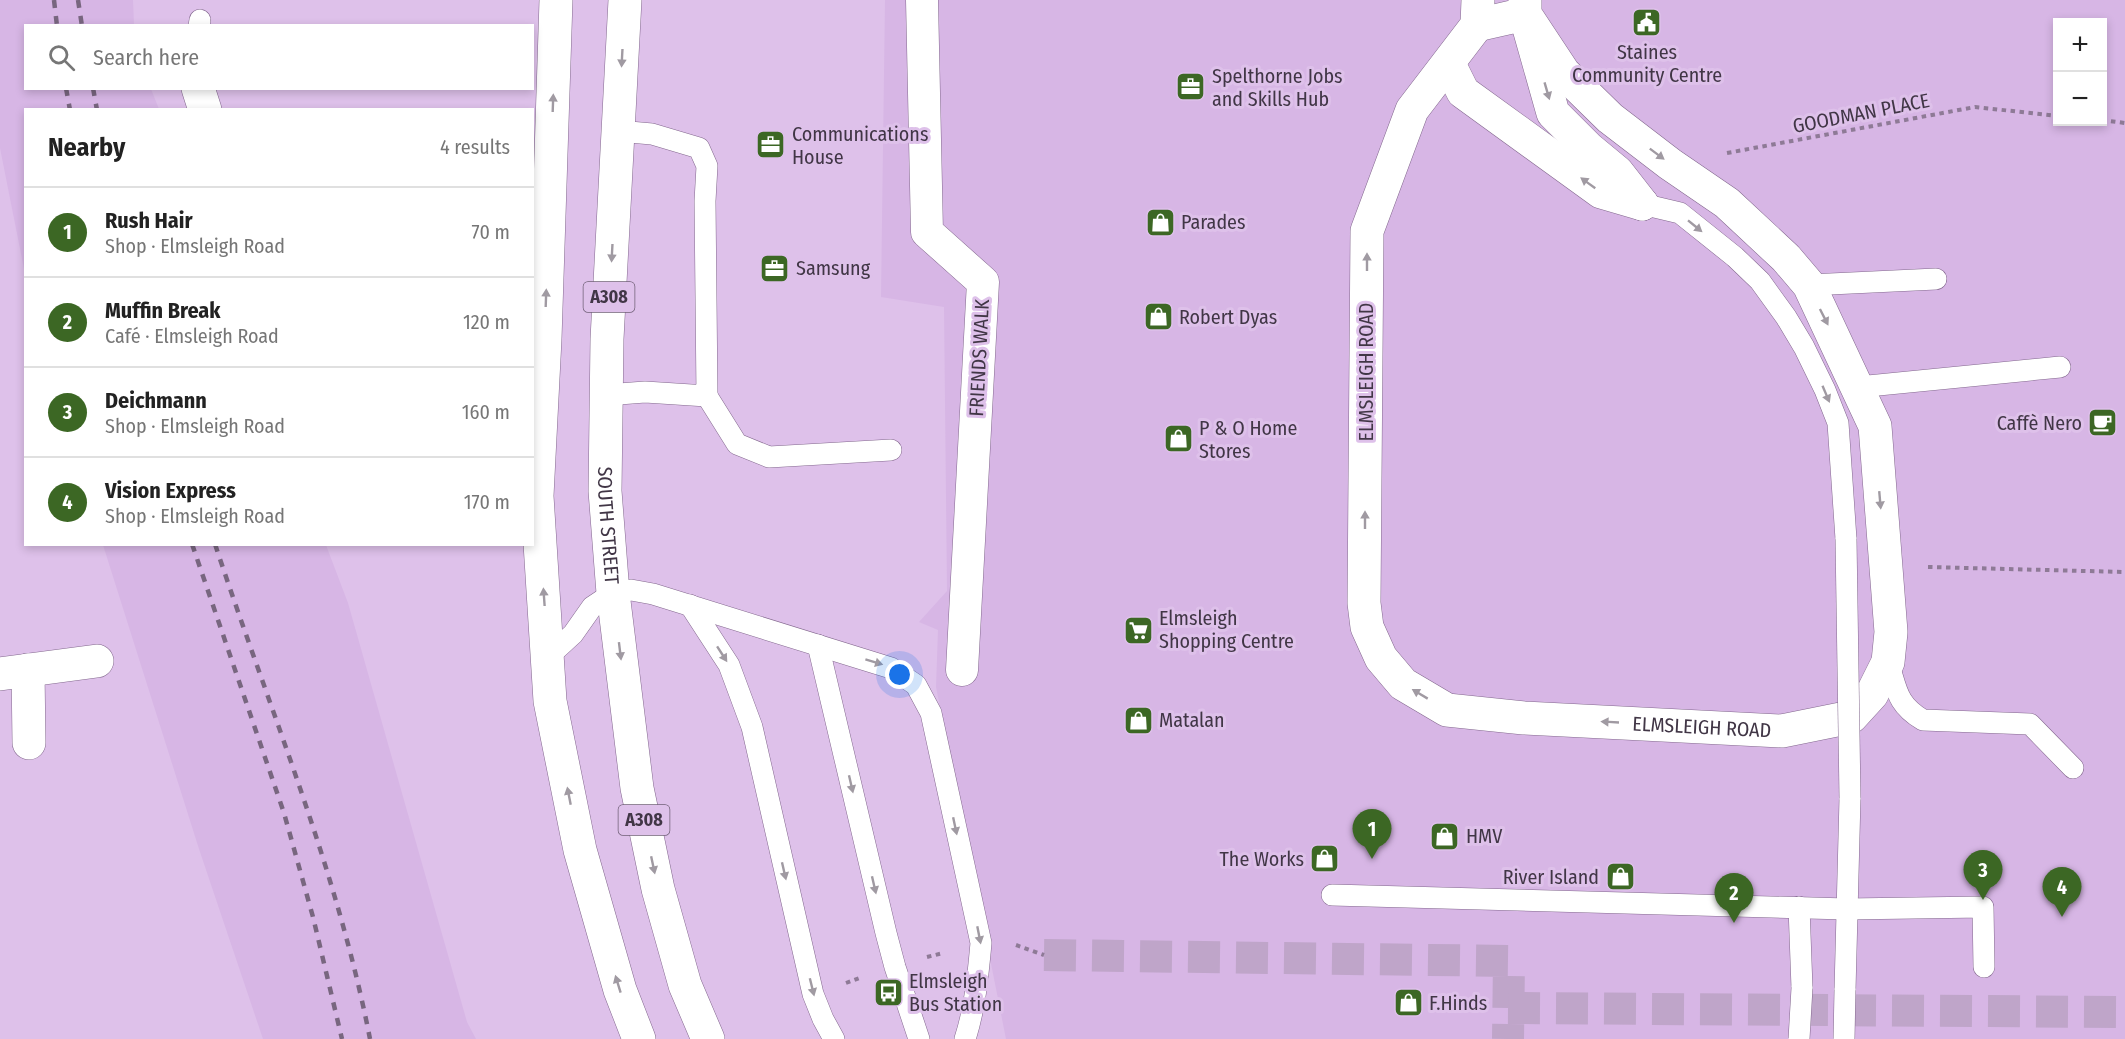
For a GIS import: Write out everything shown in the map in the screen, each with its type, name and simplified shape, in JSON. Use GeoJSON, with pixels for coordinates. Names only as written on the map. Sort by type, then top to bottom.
{"type":"FeatureCollection","features":[{"type":"Feature","properties":{"kind":"street"},"geometry":{"type":"LineString","coordinates":[[556,0],[539,344],[535,494],[549,656],[550,700],[580,850],[620,990],[639,1039]]}},
{"type":"Feature","properties":{"kind":"street","name":"SOUTH STREET"},"geometry":{"type":"LineString","coordinates":[[625,0],[607,339],[605,492],[613,593],[637,788],[654,866],[685,985],[708,1039]]}},
{"type":"Feature","properties":{"kind":"street","name":"FRIENDS WALK"},"geometry":{"type":"LineString","coordinates":[[922,0],[927,232],[983,282],[962,670]]}},
{"type":"Feature","properties":{"kind":"street"},"geometry":{"type":"LineString","coordinates":[[1525,7],[1553,113],[1588,148],[1617,172],[1642,204]]}},
{"type":"Feature","properties":{"kind":"street","name":"ELMSLEIGH ROAD"},"geometry":{"type":"LineString","coordinates":[[1525,7],[1564,73],[1610,118],[1670,164],[1727,202],[1786,258],[1809,285],[1858,387],[1875,426],[1891,632],[1888,662],[1872,694],[1851,717],[1782,731],[1536,718],[1447,710],[1403,684],[1381,658],[1367,627],[1364,603],[1367,231],[1412,110],[1449,64],[1477,13],[1525,7]]}},
{"type":"Feature","properties":{"kind":"street"},"geometry":{"type":"LineString","coordinates":[[1449,64],[1463,92],[1601,192],[1642,204]]}},
{"type":"Feature","properties":{"kind":"street"},"geometry":{"type":"LineString","coordinates":[[199,90],[204,108]]}},
{"type":"Feature","properties":{"kind":"street"},"geometry":{"type":"LineString","coordinates":[[29,743],[14,672],[97,661]]}},
{"type":"Feature","properties":{"kind":"lane"},"geometry":{"type":"LineString","coordinates":[[618,131],[652,134],[680,141],[699,148],[704,155],[707,166],[705,201],[707,396],[737,444],[769,457],[891,450]]}},
{"type":"Feature","properties":{"kind":"lane"},"geometry":{"type":"LineString","coordinates":[[1642,204],[1680,213],[1735,257],[1760,281],[1804,347],[1838,423],[1846,539],[1850,798],[1844,1039]]}},
{"type":"Feature","properties":{"kind":"lane"},"geometry":{"type":"LineString","coordinates":[[1809,285],[1936,279]]}},
{"type":"Feature","properties":{"kind":"lane"},"geometry":{"type":"LineString","coordinates":[[1858,387],[2060,367]]}},
{"type":"Feature","properties":{"kind":"lane"},"geometry":{"type":"LineString","coordinates":[[606,395],[645,392],[707,396]]}},
{"type":"Feature","properties":{"kind":"lane"},"geometry":{"type":"LineString","coordinates":[[549,656],[573,634],[592,607],[613,593],[631,590],[690,605],[891,668],[916,684],[931,712],[981,944],[978,977],[965,1039]]}},
{"type":"Feature","properties":{"kind":"lane"},"geometry":{"type":"LineString","coordinates":[[690,605],[729,665],[752,727],[813,994],[834,1039]]}},
{"type":"Feature","properties":{"kind":"lane"},"geometry":{"type":"LineString","coordinates":[[818,645],[886,933],[919,1039]]}},
{"type":"Feature","properties":{"kind":"lane"},"geometry":{"type":"LineString","coordinates":[[1888,662],[1900,701],[1923,720],[2030,724],[2073,768]]}},
{"type":"Feature","properties":{"kind":"lane"},"geometry":{"type":"LineString","coordinates":[[1332,895],[1847,909],[1983,907],[1984,967]]}},
{"type":"Feature","properties":{"kind":"lane"},"geometry":{"type":"LineString","coordinates":[[1799,1039],[1802,988],[1800,907]]}},
{"type":"Feature","properties":{"kind":"path","name":"GOODMAN PLACE"},"geometry":{"type":"LineString","coordinates":[[1670,164],[1975,107],[2053,115]]}},
{"type":"Feature","properties":{"kind":"path"},"geometry":{"type":"LineString","coordinates":[[2107,121],[2125,123]]}},
{"type":"Feature","properties":{"kind":"path"},"geometry":{"type":"LineString","coordinates":[[1886,566],[2125,572]]}},
{"type":"Feature","properties":{"kind":"path"},"geometry":{"type":"LineString","coordinates":[[838,986],[867,975]]}},
{"type":"Feature","properties":{"kind":"shaded area"},"geometry":{"type":"Polygon","coordinates":[[[0,0],[133,0],[134,24],[24,24],[24,90],[151,90],[159,108],[24,108],[24,269],[0,148],[0,0]]]}},
{"type":"Feature","properties":{"kind":"shaded area"},"geometry":{"type":"Polygon","coordinates":[[[885,0],[2125,0],[2125,1039],[1006,1039],[936,687],[938,630],[919,622],[947,591],[944,307],[881,297],[885,0]]]}},
{"type":"Feature","properties":{"kind":"shaded area"},"geometry":{"type":"Polygon","coordinates":[[[103,546],[326,546],[348,603],[467,1022],[476,1039],[263,1039],[199,849],[103,546]]]}},
{"type":"Feature","properties":{"kind":"tunnel"},"geometry":{"type":"LineString","coordinates":[[1044,955],[1509,961],[1508,1039]]}},
{"type":"Feature","properties":{"kind":"tunnel"},"geometry":{"type":"LineString","coordinates":[[1508,1008],[2125,1012]]}},
{"type":"Feature","properties":{"kind":"railway"},"geometry":{"type":"LineString","coordinates":[[54,0],[57,24]]}},
{"type":"Feature","properties":{"kind":"railway"},"geometry":{"type":"LineString","coordinates":[[78,0],[82,24]]}},
{"type":"Feature","properties":{"kind":"railway"},"geometry":{"type":"LineString","coordinates":[[66,90],[70,108]]}},
{"type":"Feature","properties":{"kind":"railway"},"geometry":{"type":"LineString","coordinates":[[93,90],[97,108]]}},
{"type":"Feature","properties":{"kind":"railway"},"geometry":{"type":"LineString","coordinates":[[193,546],[284,813],[313,917],[342,1039]]}},
{"type":"Feature","properties":{"kind":"railway"},"geometry":{"type":"LineString","coordinates":[[216,546],[321,851],[356,976],[370,1039]]}},
{"type":"Feature","properties":{"kind":"place","name":"Staines Community Centre"},"geometry":{"type":"Point","coordinates":[1647,22]}},
{"type":"Feature","properties":{"kind":"place","name":"Spelthorne Jobs and Skills Hub"},"geometry":{"type":"Point","coordinates":[1191,87]}},
{"type":"Feature","properties":{"kind":"place","name":"Communications House"},"geometry":{"type":"Point","coordinates":[771,145]}},
{"type":"Feature","properties":{"kind":"place","name":"Parades"},"geometry":{"type":"Point","coordinates":[1160,222]}},
{"type":"Feature","properties":{"kind":"place","name":"Samsung"},"geometry":{"type":"Point","coordinates":[775,268]}},
{"type":"Feature","properties":{"kind":"place","name":"Robert Dyas"},"geometry":{"type":"Point","coordinates":[1158,317]}},
{"type":"Feature","properties":{"kind":"place","name":"Caffè Nero"},"geometry":{"type":"Point","coordinates":[2103,423]}},
{"type":"Feature","properties":{"kind":"place","name":"P & O Home Stores"},"geometry":{"type":"Point","coordinates":[1178,439]}},
{"type":"Feature","properties":{"kind":"place","name":"Elmsleigh Shopping Centre"},"geometry":{"type":"Point","coordinates":[1138,630]}},
{"type":"Feature","properties":{"kind":"place","name":"Matalan"},"geometry":{"type":"Point","coordinates":[1138,720]}},
{"type":"Feature","properties":{"kind":"place","name":"HMV"},"geometry":{"type":"Point","coordinates":[1445,836]}},
{"type":"Feature","properties":{"kind":"place","name":"The Works"},"geometry":{"type":"Point","coordinates":[1325,859]}},
{"type":"Feature","properties":{"kind":"place","name":"Rush Hair"},"geometry":{"type":"Point","coordinates":[1372,859]}},
{"type":"Feature","properties":{"kind":"place","name":"River Island"},"geometry":{"type":"Point","coordinates":[1620,877]}},
{"type":"Feature","properties":{"kind":"place","name":"Deichmann"},"geometry":{"type":"Point","coordinates":[1983,900]}},
{"type":"Feature","properties":{"kind":"place","name":"Vision Express"},"geometry":{"type":"Point","coordinates":[2062,917]}},
{"type":"Feature","properties":{"kind":"place","name":"Muffin Break"},"geometry":{"type":"Point","coordinates":[1734,923]}},
{"type":"Feature","properties":{"kind":"place","name":"Elmsleigh Bus Station"},"geometry":{"type":"Point","coordinates":[888,992]}},
{"type":"Feature","properties":{"kind":"place","name":"F.Hinds"},"geometry":{"type":"Point","coordinates":[1408,1003]}}]}
